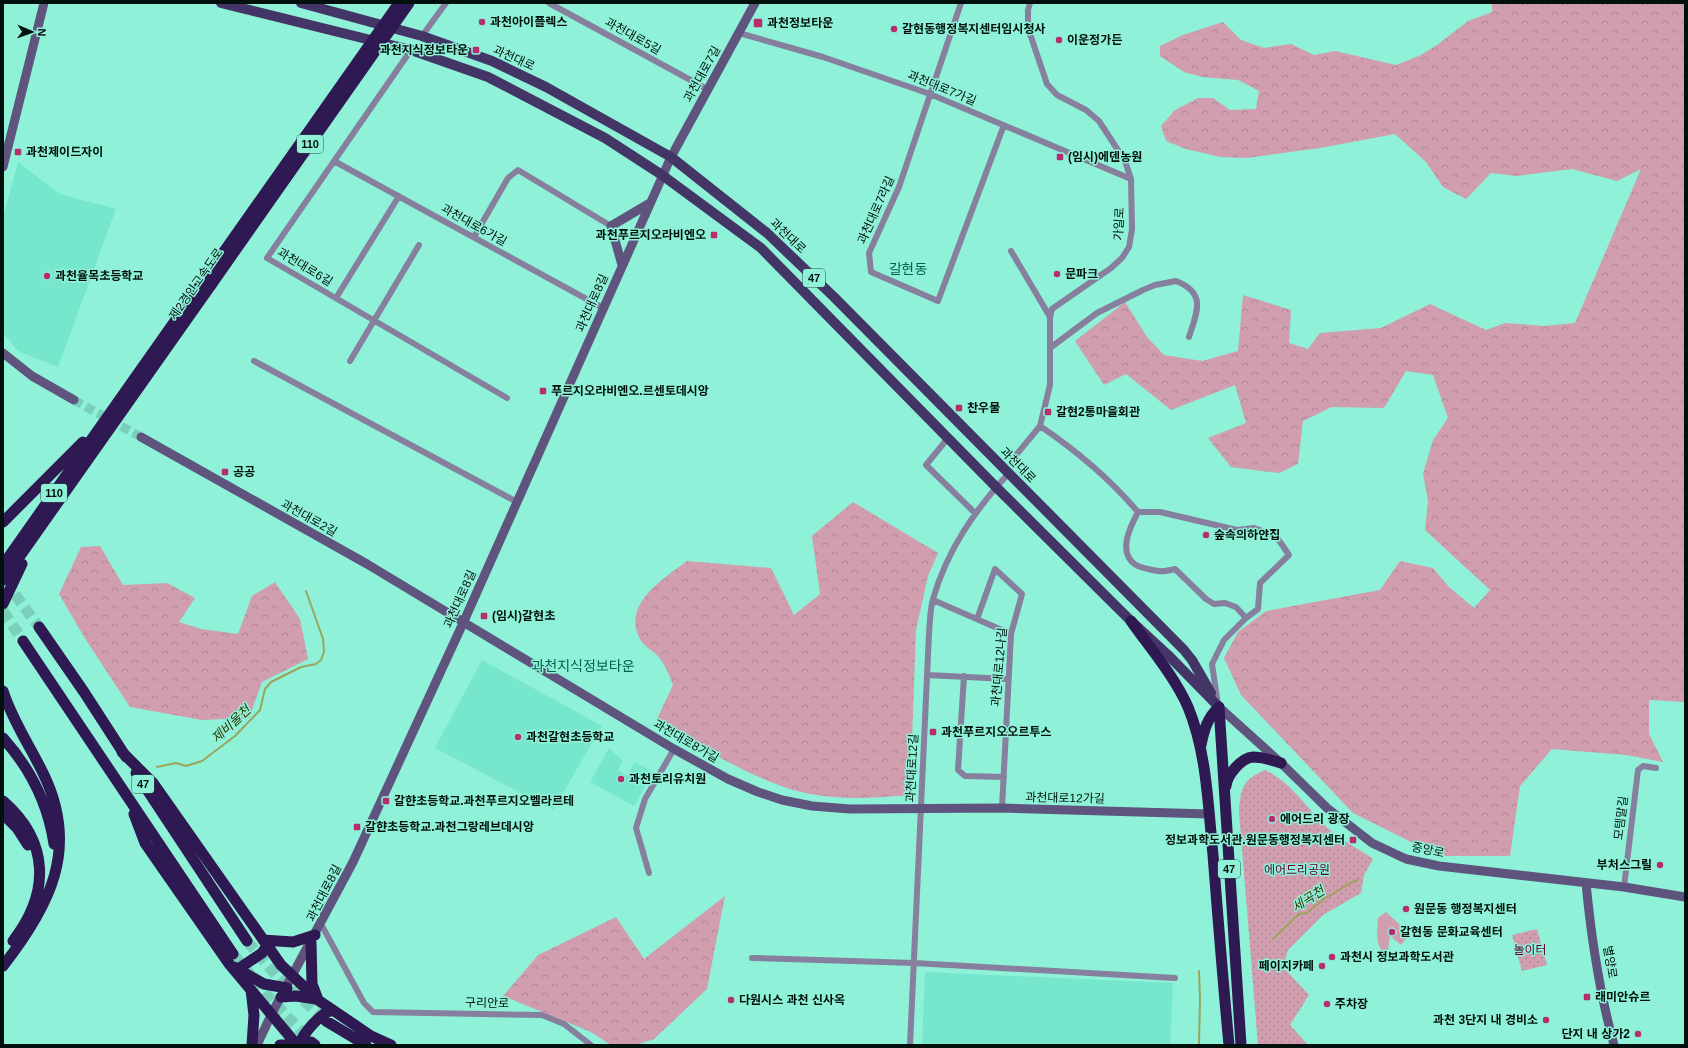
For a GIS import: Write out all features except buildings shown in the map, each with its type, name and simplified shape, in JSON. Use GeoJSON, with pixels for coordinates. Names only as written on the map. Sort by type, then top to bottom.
{"type":"FeatureCollection","features":[{"type":"Feature","properties":{"kind":"highway","name":"제2경인고속도로"},"geometry":{"type":"LineString","coordinates":[[3,580],[66,492],[399,3]]}},
{"type":"Feature","properties":{"kind":"highway","name":"제2경인고속도로"},"geometry":{"type":"LineString","coordinates":[[3,565],[105,420],[208,282],[409,3]]}},
{"type":"Feature","properties":{"kind":"highway"},"geometry":{"type":"LineString","coordinates":[[3,522],[105,420]]}},
{"type":"Feature","properties":{"kind":"highway"},"geometry":{"type":"LineString","coordinates":[[3,604],[26,556],[53,517],[66,492]]}},
{"type":"Feature","properties":{"kind":"highway"},"geometry":{"type":"LineString","coordinates":[[1131,621],[1156,658],[1177,684],[1188,708],[1200,746],[1209,814],[1229,1045]]}},
{"type":"Feature","properties":{"kind":"highway","name":"47"},"geometry":{"type":"LineString","coordinates":[[39,627],[84,692],[247,941]]}},
{"type":"Feature","properties":{"kind":"highway","name":"47"},"geometry":{"type":"LineString","coordinates":[[23,641],[233,954]]}},
{"type":"Feature","properties":{"kind":"highway"},"geometry":{"type":"LineString","coordinates":[[3,691],[14,718],[49,786],[57,812],[60,843],[57,864],[48,898],[36,921],[3,966]]}},
{"type":"Feature","properties":{"kind":"highway"},"geometry":{"type":"LineString","coordinates":[[1200,746],[1204,730],[1210,716],[1219,707]]}},
{"type":"Feature","properties":{"kind":"highway","name":"47"},"geometry":{"type":"LineString","coordinates":[[1219,707],[1241,1045]]}},
{"type":"Feature","properties":{"kind":"highway"},"geometry":{"type":"LineString","coordinates":[[3,738],[22,761],[33,779],[47,810],[53,833],[55,855],[51,886]]}},
{"type":"Feature","properties":{"kind":"highway"},"geometry":{"type":"LineString","coordinates":[[122,752],[153,783],[281,965],[293,978],[332,1010],[371,1036],[391,1045]]}},
{"type":"Feature","properties":{"kind":"highway"},"geometry":{"type":"LineString","coordinates":[[1224,792],[1227,779],[1237,766],[1251,757],[1268,759],[1281,763]]}},
{"type":"Feature","properties":{"kind":"highway"},"geometry":{"type":"LineString","coordinates":[[127,795],[145,843],[251,990],[298,1045],[302,1038],[325,1013],[332,1010]]}},
{"type":"Feature","properties":{"kind":"highway"},"geometry":{"type":"LineString","coordinates":[[3,801],[16,814],[27,829],[36,849],[40,871],[36,902],[18,934],[3,954]]}},
{"type":"Feature","properties":{"kind":"highway"},"geometry":{"type":"LineString","coordinates":[[3,814],[17,828],[25,839],[29,847],[34,867],[33,894],[18,934]]}},
{"type":"Feature","properties":{"kind":"highway"},"geometry":{"type":"LineString","coordinates":[[265,943],[293,942],[313,939],[312,984],[317,999]]}},
{"type":"Feature","properties":{"kind":"highway"},"geometry":{"type":"LineString","coordinates":[[234,967],[262,952],[265,943]]}},
{"type":"Feature","properties":{"kind":"highway"},"geometry":{"type":"LineString","coordinates":[[234,967],[264,984],[284,992],[296,996],[317,999]]}},
{"type":"Feature","properties":{"kind":"highway"},"geometry":{"type":"LineString","coordinates":[[251,990],[254,1015],[252,1045]]}},
{"type":"Feature","properties":{"kind":"highway"},"geometry":{"type":"LineString","coordinates":[[326,1021],[366,1045]]}},
{"type":"Feature","properties":{"kind":"highway"},"geometry":{"type":"LineString","coordinates":[[280,1045],[285,1045]]}},
{"type":"Feature","properties":{"kind":"main road"},"geometry":{"type":"LineString","coordinates":[[221,3],[411,50],[488,77],[605,138],[662,175],[761,248],[996,487],[1219,707]]}},
{"type":"Feature","properties":{"kind":"main road","name":"과천대로"},"geometry":{"type":"LineString","coordinates":[[301,3],[422,36],[507,68],[546,87],[671,156],[767,233],[834,297],[1184,650],[1192,660],[1219,707]]}},
{"type":"Feature","properties":{"kind":"main road"},"geometry":{"type":"LineString","coordinates":[[1170,657],[1177,659],[1181,658],[1184,650]]}},
{"type":"Feature","properties":{"kind":"street"},"geometry":{"type":"LineString","coordinates":[[3,167],[44,3]]}},
{"type":"Feature","properties":{"kind":"street"},"geometry":{"type":"LineString","coordinates":[[422,36],[446,3]]}},
{"type":"Feature","properties":{"kind":"street","name":"과천대로5길"},"geometry":{"type":"LineString","coordinates":[[549,3],[707,89]]}},
{"type":"Feature","properties":{"kind":"street","name":"과천대로7길"},"geometry":{"type":"LineString","coordinates":[[671,156],[755,3]]}},
{"type":"Feature","properties":{"kind":"street"},"geometry":{"type":"LineString","coordinates":[[930,94],[961,3]]}},
{"type":"Feature","properties":{"kind":"street","name":"가일로"},"geometry":{"type":"LineString","coordinates":[[1030,3],[1028,10],[1028,28],[1047,84],[1056,95],[1086,110],[1099,121],[1125,161],[1131,179],[1132,229],[1129,247],[1122,258],[1111,268],[1056,305],[1052,309],[1050,317]]}},
{"type":"Feature","properties":{"kind":"street","name":"과천대로7가길"},"geometry":{"type":"LineString","coordinates":[[739,33],[823,57],[930,94],[1131,179]]}},
{"type":"Feature","properties":{"kind":"street","name":"과천대로6길"},"geometry":{"type":"LineString","coordinates":[[411,50],[267,258],[507,398]]}},
{"type":"Feature","properties":{"kind":"street","name":"과천대로7라길"},"geometry":{"type":"LineString","coordinates":[[930,94],[899,187],[869,253],[871,272],[938,301],[1004,125]]}},
{"type":"Feature","properties":{"kind":"street","name":"과천대로8길"},"geometry":{"type":"LineString","coordinates":[[257,1045],[353,862],[464,621],[671,156]]}},
{"type":"Feature","properties":{"kind":"street","name":"과천대로6가길"},"geometry":{"type":"LineString","coordinates":[[334,161],[603,308]]}},
{"type":"Feature","properties":{"kind":"street"},"geometry":{"type":"LineString","coordinates":[[474,237],[508,178],[518,170],[610,226],[622,265]]}},
{"type":"Feature","properties":{"kind":"street"},"geometry":{"type":"LineString","coordinates":[[336,298],[399,196]]}},
{"type":"Feature","properties":{"kind":"street"},"geometry":{"type":"LineString","coordinates":[[610,226],[650,203]]}},
{"type":"Feature","properties":{"kind":"street"},"geometry":{"type":"LineString","coordinates":[[350,361],[419,245]]}},
{"type":"Feature","properties":{"kind":"street"},"geometry":{"type":"LineString","coordinates":[[1011,251],[1050,317],[1050,385],[1040,426],[1012,460]]}},
{"type":"Feature","properties":{"kind":"street"},"geometry":{"type":"LineString","coordinates":[[1050,348],[1097,313],[1149,288],[1176,281],[1182,283],[1195,293],[1197,298],[1196,314],[1190,337]]}},
{"type":"Feature","properties":{"kind":"street"},"geometry":{"type":"LineString","coordinates":[[3,353],[32,376],[74,400]]}},
{"type":"Feature","properties":{"kind":"street"},"geometry":{"type":"LineString","coordinates":[[254,361],[517,502]]}},
{"type":"Feature","properties":{"kind":"street"},"geometry":{"type":"LineString","coordinates":[[1040,426],[1089,461],[1117,487],[1138,512],[1160,512],[1237,530],[1254,528],[1276,536],[1289,555],[1260,583],[1258,609],[1246,618],[1224,640],[1212,664],[1219,707]]}},
{"type":"Feature","properties":{"kind":"street","name":"과천대로2길"},"geometry":{"type":"LineString","coordinates":[[141,437],[360,560],[464,621]]}},
{"type":"Feature","properties":{"kind":"street"},"geometry":{"type":"LineString","coordinates":[[948,438],[926,465],[975,513]]}},
{"type":"Feature","properties":{"kind":"street","name":"과천대로12길"},"geometry":{"type":"LineString","coordinates":[[910,1045],[929,633],[933,600],[945,566],[964,529],[981,504],[1009,473]]}},
{"type":"Feature","properties":{"kind":"street"},"geometry":{"type":"LineString","coordinates":[[1138,512],[1129,529],[1127,541],[1128,557],[1137,566],[1163,572],[1175,569],[1206,599],[1214,604],[1225,603],[1236,606],[1246,618]]}},
{"type":"Feature","properties":{"kind":"street","name":"과천대로12나길"},"geometry":{"type":"LineString","coordinates":[[977,619],[996,569],[1022,594],[1010,634],[1002,808]]}},
{"type":"Feature","properties":{"kind":"street"},"geometry":{"type":"LineString","coordinates":[[933,600],[1010,634]]}},
{"type":"Feature","properties":{"kind":"street","name":"과천대로8가길"},"geometry":{"type":"LineString","coordinates":[[464,621],[674,749],[728,779],[782,800],[812,806],[850,809],[920,808]]}},
{"type":"Feature","properties":{"kind":"street"},"geometry":{"type":"LineString","coordinates":[[927,675],[1007,679]]}},
{"type":"Feature","properties":{"kind":"street"},"geometry":{"type":"LineString","coordinates":[[964,676],[958,770],[965,776],[1004,777]]}},
{"type":"Feature","properties":{"kind":"street","name":"중앙로"},"geometry":{"type":"LineString","coordinates":[[1219,707],[1281,763],[1327,808],[1372,843],[1406,859],[1439,866],[1624,887],[1685,897]]}},
{"type":"Feature","properties":{"kind":"street"},"geometry":{"type":"LineString","coordinates":[[649,873],[636,828],[645,799],[674,749]]}},
{"type":"Feature","properties":{"kind":"street","name":"모템말길"},"geometry":{"type":"LineString","coordinates":[[1624,887],[1638,770],[1643,766],[1656,768]]}},
{"type":"Feature","properties":{"kind":"street","name":"과천대로12가길"},"geometry":{"type":"LineString","coordinates":[[920,808],[1002,808],[1209,814]]}},
{"type":"Feature","properties":{"kind":"street","name":"별양로"},"geometry":{"type":"LineString","coordinates":[[1586,883],[1588,907],[1606,1013],[1614,1045]]}},
{"type":"Feature","properties":{"kind":"street","name":"구리안로"},"geometry":{"type":"LineString","coordinates":[[321,924],[364,1003],[374,1012],[542,1016],[564,1024],[591,1045]]}},
{"type":"Feature","properties":{"kind":"street"},"geometry":{"type":"LineString","coordinates":[[752,958],[914,963],[1175,978]]}},
{"type":"Feature","properties":{"kind":"shaded area","name":"과천율목초등학교"},"geometry":{"type":"Polygon","coordinates":[[[18,162],[60,194],[116,209],[58,367],[18,351],[3,333],[3,218],[18,162]]]}},
{"type":"Feature","properties":{"kind":"shaded area","name":"과천갈현초등학교"},"geometry":{"type":"Polygon","coordinates":[[[482,660],[602,726],[553,810],[435,748],[482,660]]]}},
{"type":"Feature","properties":{"kind":"shaded area","name":"과천토리유치원"},"geometry":{"type":"Polygon","coordinates":[[[609,748],[623,761],[618,770],[627,776],[635,762],[653,772],[634,806],[590,782],[609,748]]]}},
{"type":"Feature","properties":{"kind":"shaded area"},"geometry":{"type":"Polygon","coordinates":[[[925,972],[1173,983],[1170,1045],[922,1045],[925,972]]]}},
{"type":"Feature","properties":{"kind":"green space"},"geometry":{"type":"Polygon","coordinates":[[[1492,3],[1685,3],[1685,702],[1649,700],[1649,734],[1663,762],[1626,755],[1552,749],[1520,786],[1510,856],[1439,856],[1353,813],[1241,695],[1224,658],[1238,632],[1266,611],[1380,590],[1400,561],[1433,568],[1449,587],[1474,608],[1490,590],[1425,530],[1428,501],[1423,474],[1433,440],[1448,418],[1433,375],[1406,371],[1384,408],[1332,407],[1303,421],[1298,464],[1279,473],[1231,467],[1208,438],[1246,423],[1235,385],[1171,410],[1126,374],[1104,385],[1075,341],[1125,302],[1147,337],[1164,355],[1202,361],[1238,351],[1243,295],[1291,310],[1289,343],[1308,349],[1320,333],[1381,328],[1430,304],[1486,330],[1505,323],[1544,326],[1575,323],[1641,169],[1617,181],[1572,169],[1517,176],[1491,173],[1466,199],[1443,187],[1426,162],[1395,134],[1320,148],[1247,158],[1221,157],[1186,149],[1166,141],[1161,126],[1175,110],[1198,98],[1213,98],[1230,110],[1256,109],[1259,91],[1238,80],[1202,77],[1184,72],[1160,56],[1160,46],[1183,35],[1223,22],[1241,40],[1264,48],[1291,44],[1314,55],[1335,51],[1396,65],[1421,55],[1437,45],[1468,21],[1492,12],[1492,3]]]}},
{"type":"Feature","properties":{"kind":"green space"},"geometry":{"type":"Polygon","coordinates":[[[853,502],[938,553],[928,576],[916,630],[910,795],[873,798],[847,798],[822,796],[790,789],[770,782],[730,763],[656,721],[673,685],[663,663],[659,657],[641,641],[636,628],[636,616],[640,605],[647,595],[666,576],[687,561],[771,568],[794,615],[820,594],[812,536],[853,502]]]}},
{"type":"Feature","properties":{"kind":"green space"},"geometry":{"type":"Polygon","coordinates":[[[100,546],[123,585],[167,583],[195,598],[179,622],[201,629],[238,634],[252,596],[275,582],[300,619],[308,659],[262,682],[249,718],[202,720],[130,707],[86,640],[59,594],[81,547],[100,546]]]}},
{"type":"Feature","properties":{"kind":"green space","name":"에어드리공원"},"geometry":{"type":"Polygon","coordinates":[[[1265,770],[1285,783],[1336,835],[1373,859],[1364,875],[1361,893],[1323,915],[1288,950],[1283,967],[1309,995],[1290,1025],[1308,1045],[1258,1045],[1239,812],[1242,791],[1247,781],[1265,770]]]}},
{"type":"Feature","properties":{"kind":"green space"},"geometry":{"type":"Polygon","coordinates":[[[725,896],[707,989],[654,1039],[636,1045],[611,1045],[591,1032],[503,996],[538,955],[616,917],[644,959],[725,896]]]}},
{"type":"Feature","properties":{"kind":"green space","name":"갈현동 문화교육센터"},"geometry":{"type":"Polygon","coordinates":[[[1386,912],[1410,934],[1401,945],[1390,936],[1388,950],[1384,954],[1379,946],[1377,928],[1378,918],[1386,912]]]}},
{"type":"Feature","properties":{"kind":"green space","name":"놀이터"},"geometry":{"type":"Polygon","coordinates":[[[1537,929],[1547,965],[1522,971],[1512,935],[1537,929]]]}},
{"type":"Feature","properties":{"kind":"waterway","name":"제비울천"},"geometry":{"type":"LineString","coordinates":[[157,767],[176,763],[186,766],[202,761],[235,736],[260,710],[265,689],[271,682],[301,667],[316,664],[321,660],[324,652],[323,639],[306,591]]}},
{"type":"Feature","properties":{"kind":"waterway","name":"세곡천"},"geometry":{"type":"LineString","coordinates":[[1273,939],[1299,914],[1307,913],[1324,899],[1358,880]]}},
{"type":"Feature","properties":{"kind":"waterway","name":"세곡천"},"geometry":{"type":"LineString","coordinates":[[1199,971],[1199,1045]]}},
{"type":"Feature","properties":{"kind":"tunnel"},"geometry":{"type":"LineString","coordinates":[[74,400],[141,437]]}},
{"type":"Feature","properties":{"kind":"tunnel"},"geometry":{"type":"LineString","coordinates":[[5,581],[39,627]]}},
{"type":"Feature","properties":{"kind":"tunnel"},"geometry":{"type":"LineString","coordinates":[[3,611],[23,641]]}},
{"type":"Feature","properties":{"kind":"tunnel"},"geometry":{"type":"LineString","coordinates":[[247,941],[277,976],[326,1021]]}},
{"type":"Feature","properties":{"kind":"tunnel"},"geometry":{"type":"LineString","coordinates":[[233,954],[269,997],[311,1042]]}},
{"type":"Feature","properties":{"kind":"place","name":"과천아이플렉스"},"geometry":{"type":"Point","coordinates":[482,22]}},
{"type":"Feature","properties":{"kind":"place","name":"과천정보타운"},"geometry":{"type":"Point","coordinates":[758,23]}},
{"type":"Feature","properties":{"kind":"place","name":"갈현동행정복지센터임시청사"},"geometry":{"type":"Point","coordinates":[894,29]}},
{"type":"Feature","properties":{"kind":"place","name":"이운정가든"},"geometry":{"type":"Point","coordinates":[1059,40]}},
{"type":"Feature","properties":{"kind":"place","name":"과천지식정보타운"},"geometry":{"type":"Point","coordinates":[476,50]}},
{"type":"Feature","properties":{"kind":"place","name":"과천제이드자이"},"geometry":{"type":"Point","coordinates":[18,152]}},
{"type":"Feature","properties":{"kind":"place","name":"(임시)에덴농원"},"geometry":{"type":"Point","coordinates":[1060,157]}},
{"type":"Feature","properties":{"kind":"place","name":"과천푸르지오라비엔오"},"geometry":{"type":"Point","coordinates":[714,235]}},
{"type":"Feature","properties":{"kind":"place","name":"문파크"},"geometry":{"type":"Point","coordinates":[1057,274]}},
{"type":"Feature","properties":{"kind":"place","name":"과천율목초등학교"},"geometry":{"type":"Point","coordinates":[47,276]}},
{"type":"Feature","properties":{"kind":"place","name":"푸르지오라비엔오.르센토데시앙"},"geometry":{"type":"Point","coordinates":[543,391]}},
{"type":"Feature","properties":{"kind":"place","name":"찬우물"},"geometry":{"type":"Point","coordinates":[959,408]}},
{"type":"Feature","properties":{"kind":"place","name":"갈현2통마을회관"},"geometry":{"type":"Point","coordinates":[1048,412]}},
{"type":"Feature","properties":{"kind":"place","name":"공공"},"geometry":{"type":"Point","coordinates":[225,472]}},
{"type":"Feature","properties":{"kind":"place","name":"숲속의하얀집"},"geometry":{"type":"Point","coordinates":[1206,535]}},
{"type":"Feature","properties":{"kind":"place","name":"(임시)갈현초"},"geometry":{"type":"Point","coordinates":[484,616]}},
{"type":"Feature","properties":{"kind":"place","name":"과천푸르지오오르투스"},"geometry":{"type":"Point","coordinates":[933,732]}},
{"type":"Feature","properties":{"kind":"place","name":"과천갈현초등학교"},"geometry":{"type":"Point","coordinates":[518,737]}},
{"type":"Feature","properties":{"kind":"place","name":"과천토리유치원"},"geometry":{"type":"Point","coordinates":[621,779]}},
{"type":"Feature","properties":{"kind":"place","name":"갈햔초등학교.과천푸르지오벨라르테"},"geometry":{"type":"Point","coordinates":[386,801]}},
{"type":"Feature","properties":{"kind":"place","name":"에어드리 광장"},"geometry":{"type":"Point","coordinates":[1272,819]}},
{"type":"Feature","properties":{"kind":"place","name":"갈햔초등학교.과천그랑레브데시앙"},"geometry":{"type":"Point","coordinates":[357,827]}},
{"type":"Feature","properties":{"kind":"place","name":"정보과학도서관.원문동행정복지센터"},"geometry":{"type":"Point","coordinates":[1353,840]}},
{"type":"Feature","properties":{"kind":"place","name":"부처스그릴"},"geometry":{"type":"Point","coordinates":[1660,865]}},
{"type":"Feature","properties":{"kind":"place","name":"원문동 행정복지센터"},"geometry":{"type":"Point","coordinates":[1406,909]}},
{"type":"Feature","properties":{"kind":"place","name":"갈현동 문화교육센터"},"geometry":{"type":"Point","coordinates":[1392,932]}},
{"type":"Feature","properties":{"kind":"place","name":"과천시 정보과학도서관"},"geometry":{"type":"Point","coordinates":[1332,957]}},
{"type":"Feature","properties":{"kind":"place","name":"페이지카페"},"geometry":{"type":"Point","coordinates":[1322,966]}},
{"type":"Feature","properties":{"kind":"place","name":"래미안슈르"},"geometry":{"type":"Point","coordinates":[1587,997]}},
{"type":"Feature","properties":{"kind":"place","name":"다원시스 과천 신사옥"},"geometry":{"type":"Point","coordinates":[731,1000]}},
{"type":"Feature","properties":{"kind":"place","name":"주차장"},"geometry":{"type":"Point","coordinates":[1327,1004]}},
{"type":"Feature","properties":{"kind":"place","name":"과천 3단지 내 경비소"},"geometry":{"type":"Point","coordinates":[1546,1020]}},
{"type":"Feature","properties":{"kind":"place","name":"단지 내 상가2"},"geometry":{"type":"Point","coordinates":[1638,1034]}},
{"type":"Feature","properties":{"kind":"district","name":"갈현동"},"geometry":{"type":"Point","coordinates":[908,269]}},
{"type":"Feature","properties":{"kind":"district","name":"과천지식정보타운"},"geometry":{"type":"Point","coordinates":[583,666]}}]}
